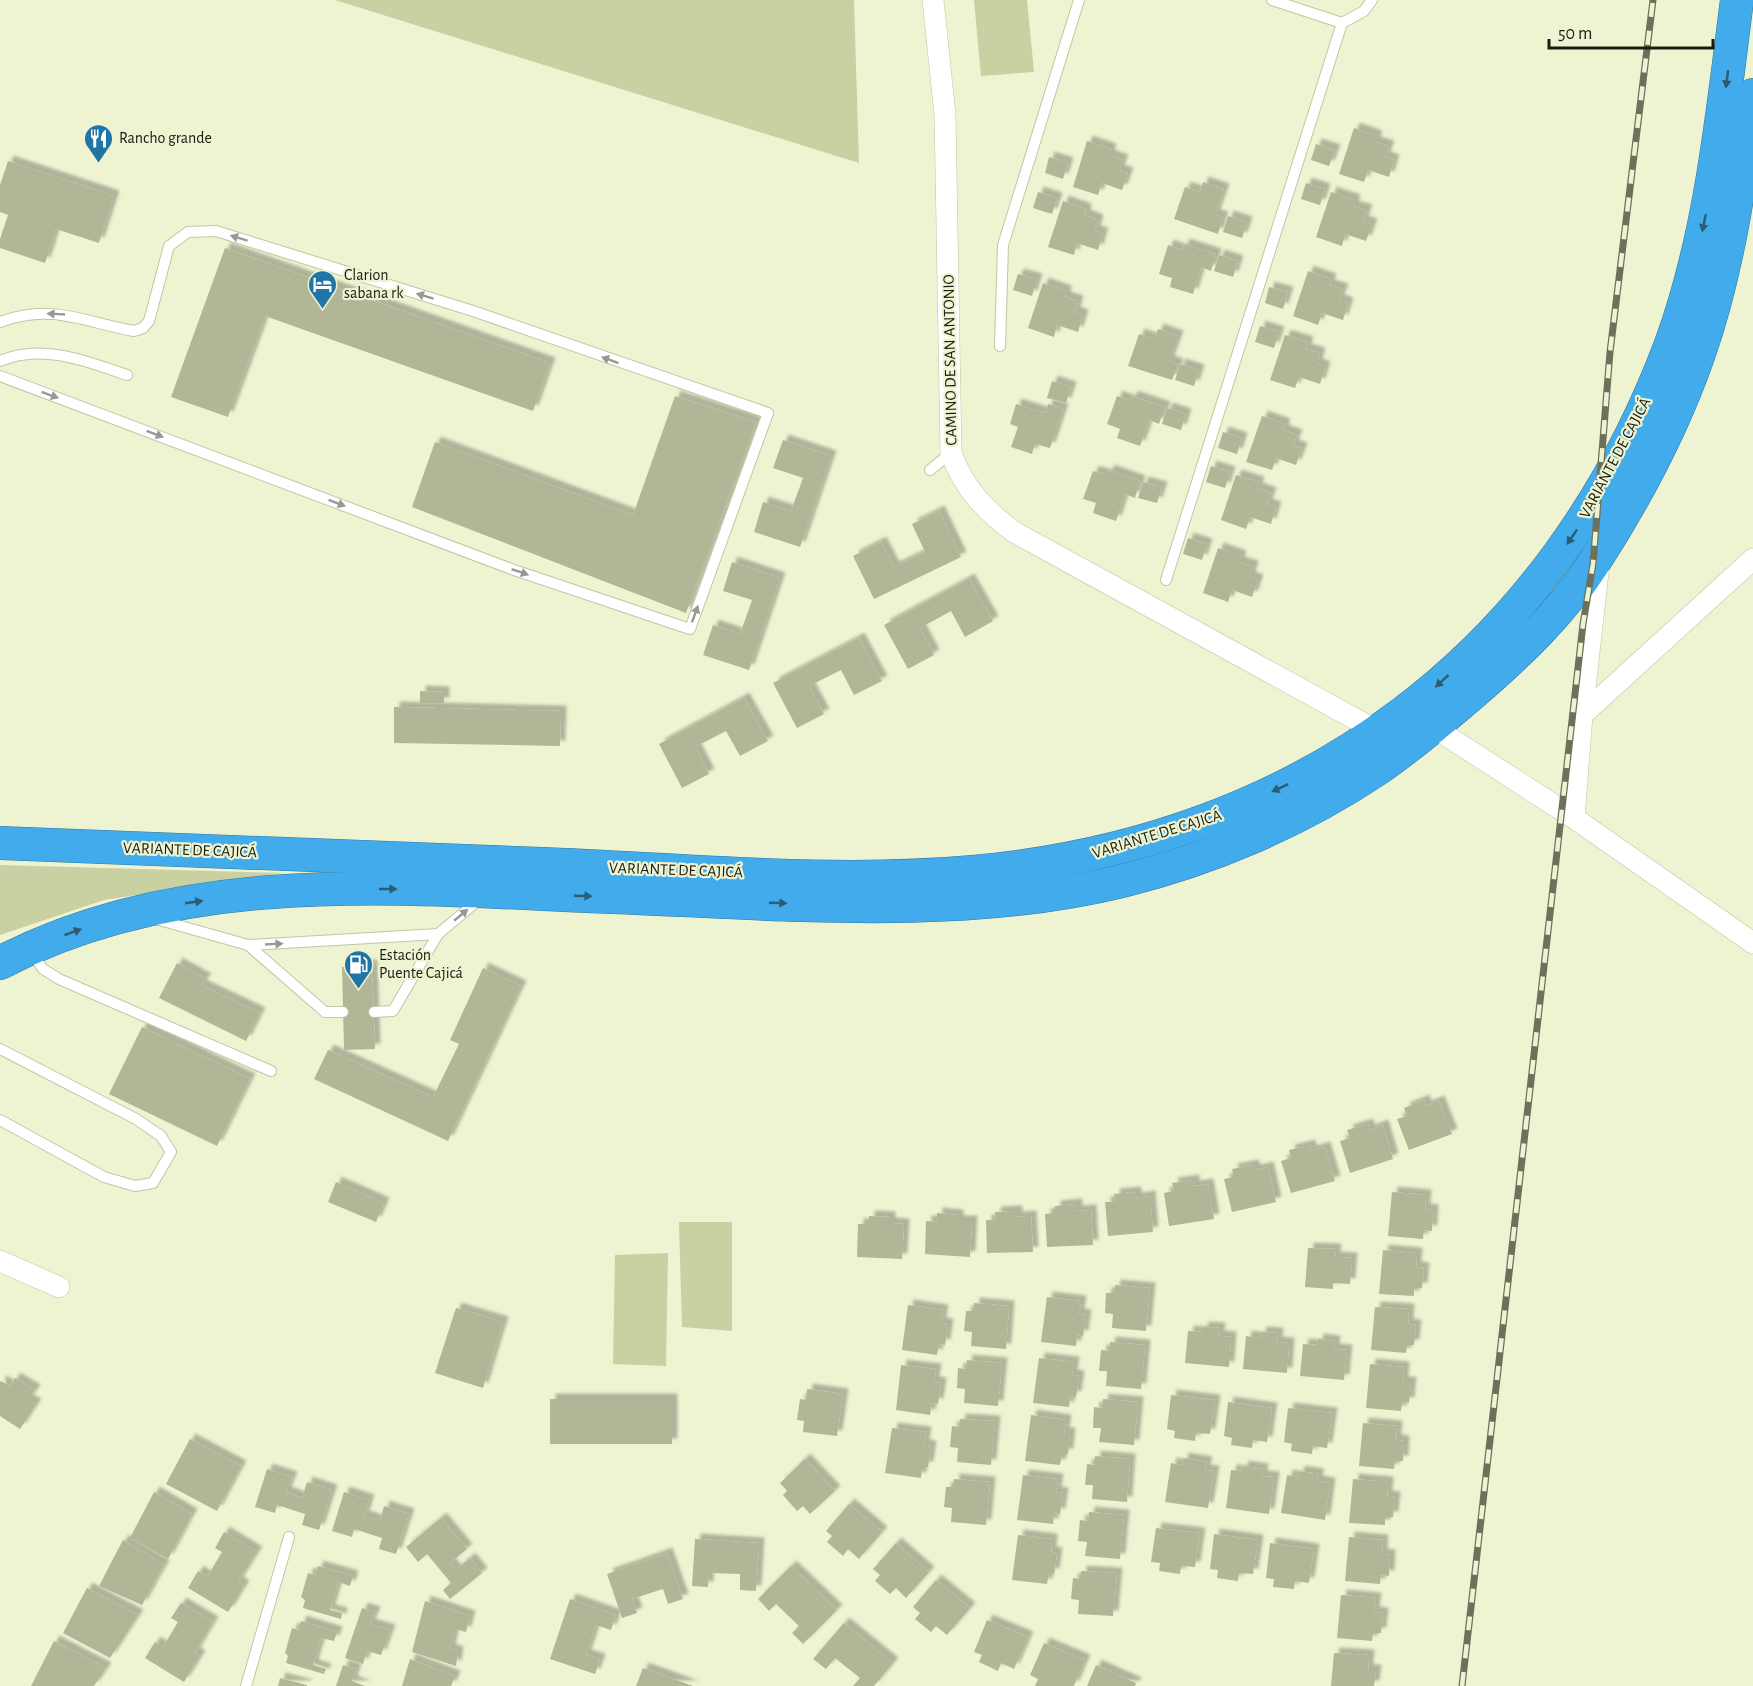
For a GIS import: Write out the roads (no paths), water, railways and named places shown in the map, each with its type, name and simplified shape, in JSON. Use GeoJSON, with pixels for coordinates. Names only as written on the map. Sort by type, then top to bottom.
{"type":"FeatureCollection","features":[{"type":"Feature","properties":{"kind":"highway","name":"VARIANTE DE CAJICÁ"},"geometry":{"type":"LineString","coordinates":[[0,843],[801,875],[972,872],[1096,855],[1162,836],[1229,812],[1318,771],[1379,732],[1440,684],[1512,613],[1557,560],[1598,498],[1640,417],[1671,342],[1695,262],[1716,166],[1737,0]]}},
{"type":"Feature","properties":{"kind":"highway","name":"VARIANTE DE CAJICÁ"},"geometry":{"type":"LineString","coordinates":[[0,963],[28,948],[82,928],[136,913],[253,894],[323,889],[489,892],[849,905],[942,904],[1042,895],[1122,881],[1204,855],[1296,818],[1376,770],[1433,727],[1502,668],[1544,624],[1593,564],[1623,518],[1652,465],[1698,356],[1736,208],[1753,95]]}},
{"type":"Feature","properties":{"kind":"highway"},"geometry":{"type":"LineString","coordinates":[[0,824],[47,827],[114,847]]}},
{"type":"Feature","properties":{"kind":"street","name":"CAMINO DE SAN ANTONIO"},"geometry":{"type":"LineString","coordinates":[[933,0],[945,115],[951,453],[969,491],[986,511],[1014,532],[1379,732]]}},
{"type":"Feature","properties":{"kind":"street"},"geometry":{"type":"LineString","coordinates":[[1574,818],[1582,715],[1600,550]]}},
{"type":"Feature","properties":{"kind":"street"},"geometry":{"type":"LineString","coordinates":[[1582,715],[1753,559]]}},
{"type":"Feature","properties":{"kind":"street"},"geometry":{"type":"LineString","coordinates":[[1433,727],[1574,818],[1753,943]]}},
{"type":"Feature","properties":{"kind":"street"},"geometry":{"type":"LineString","coordinates":[[0,1261],[59,1287]]}},
{"type":"Feature","properties":{"kind":"lane"},"geometry":{"type":"LineString","coordinates":[[1000,346],[1003,245],[1079,0]]}},
{"type":"Feature","properties":{"kind":"lane"},"geometry":{"type":"LineString","coordinates":[[1272,0],[1342,23]]}},
{"type":"Feature","properties":{"kind":"lane"},"geometry":{"type":"LineString","coordinates":[[1166,580],[1342,23],[1364,11],[1372,0]]}},
{"type":"Feature","properties":{"kind":"lane"},"geometry":{"type":"LineString","coordinates":[[0,322],[42,314],[73,315],[134,331],[143,328],[149,321],[169,246],[188,232],[216,231],[473,311],[768,413],[690,629],[514,570],[0,376]]}},
{"type":"Feature","properties":{"kind":"lane"},"geometry":{"type":"LineString","coordinates":[[0,361],[15,354],[38,352],[74,358],[127,375]]}},
{"type":"Feature","properties":{"kind":"lane"},"geometry":{"type":"LineString","coordinates":[[930,470],[951,453]]}},
{"type":"Feature","properties":{"kind":"lane"},"geometry":{"type":"LineString","coordinates":[[374,1012],[393,1011],[438,934],[489,892]]}},
{"type":"Feature","properties":{"kind":"lane"},"geometry":{"type":"LineString","coordinates":[[136,913],[248,945],[438,934]]}},
{"type":"Feature","properties":{"kind":"lane"},"geometry":{"type":"LineString","coordinates":[[248,945],[325,1012],[343,1012]]}},
{"type":"Feature","properties":{"kind":"lane"},"geometry":{"type":"LineString","coordinates":[[28,948],[43,969],[59,979],[270,1071]]}},
{"type":"Feature","properties":{"kind":"lane"},"geometry":{"type":"LineString","coordinates":[[0,1049],[136,1119],[161,1136],[171,1152],[153,1183],[135,1186],[104,1177],[0,1120]]}},
{"type":"Feature","properties":{"kind":"lane"},"geometry":{"type":"LineString","coordinates":[[246,1686],[289,1537]]}},
{"type":"Feature","properties":{"kind":"railway"},"geometry":{"type":"LineString","coordinates":[[1462,1686],[1583,624],[1593,564],[1610,352],[1653,0]]}},
{"type":"Feature","properties":{"kind":"place","name":"Rancho grande"},"geometry":{"type":"Point","coordinates":[98,164]}},
{"type":"Feature","properties":{"kind":"place","name":"Clarion sabana rk"},"geometry":{"type":"Point","coordinates":[323,310]}},
{"type":"Feature","properties":{"kind":"place","name":"Estación Puente Cajicá"},"geometry":{"type":"Point","coordinates":[358,990]}}]}
